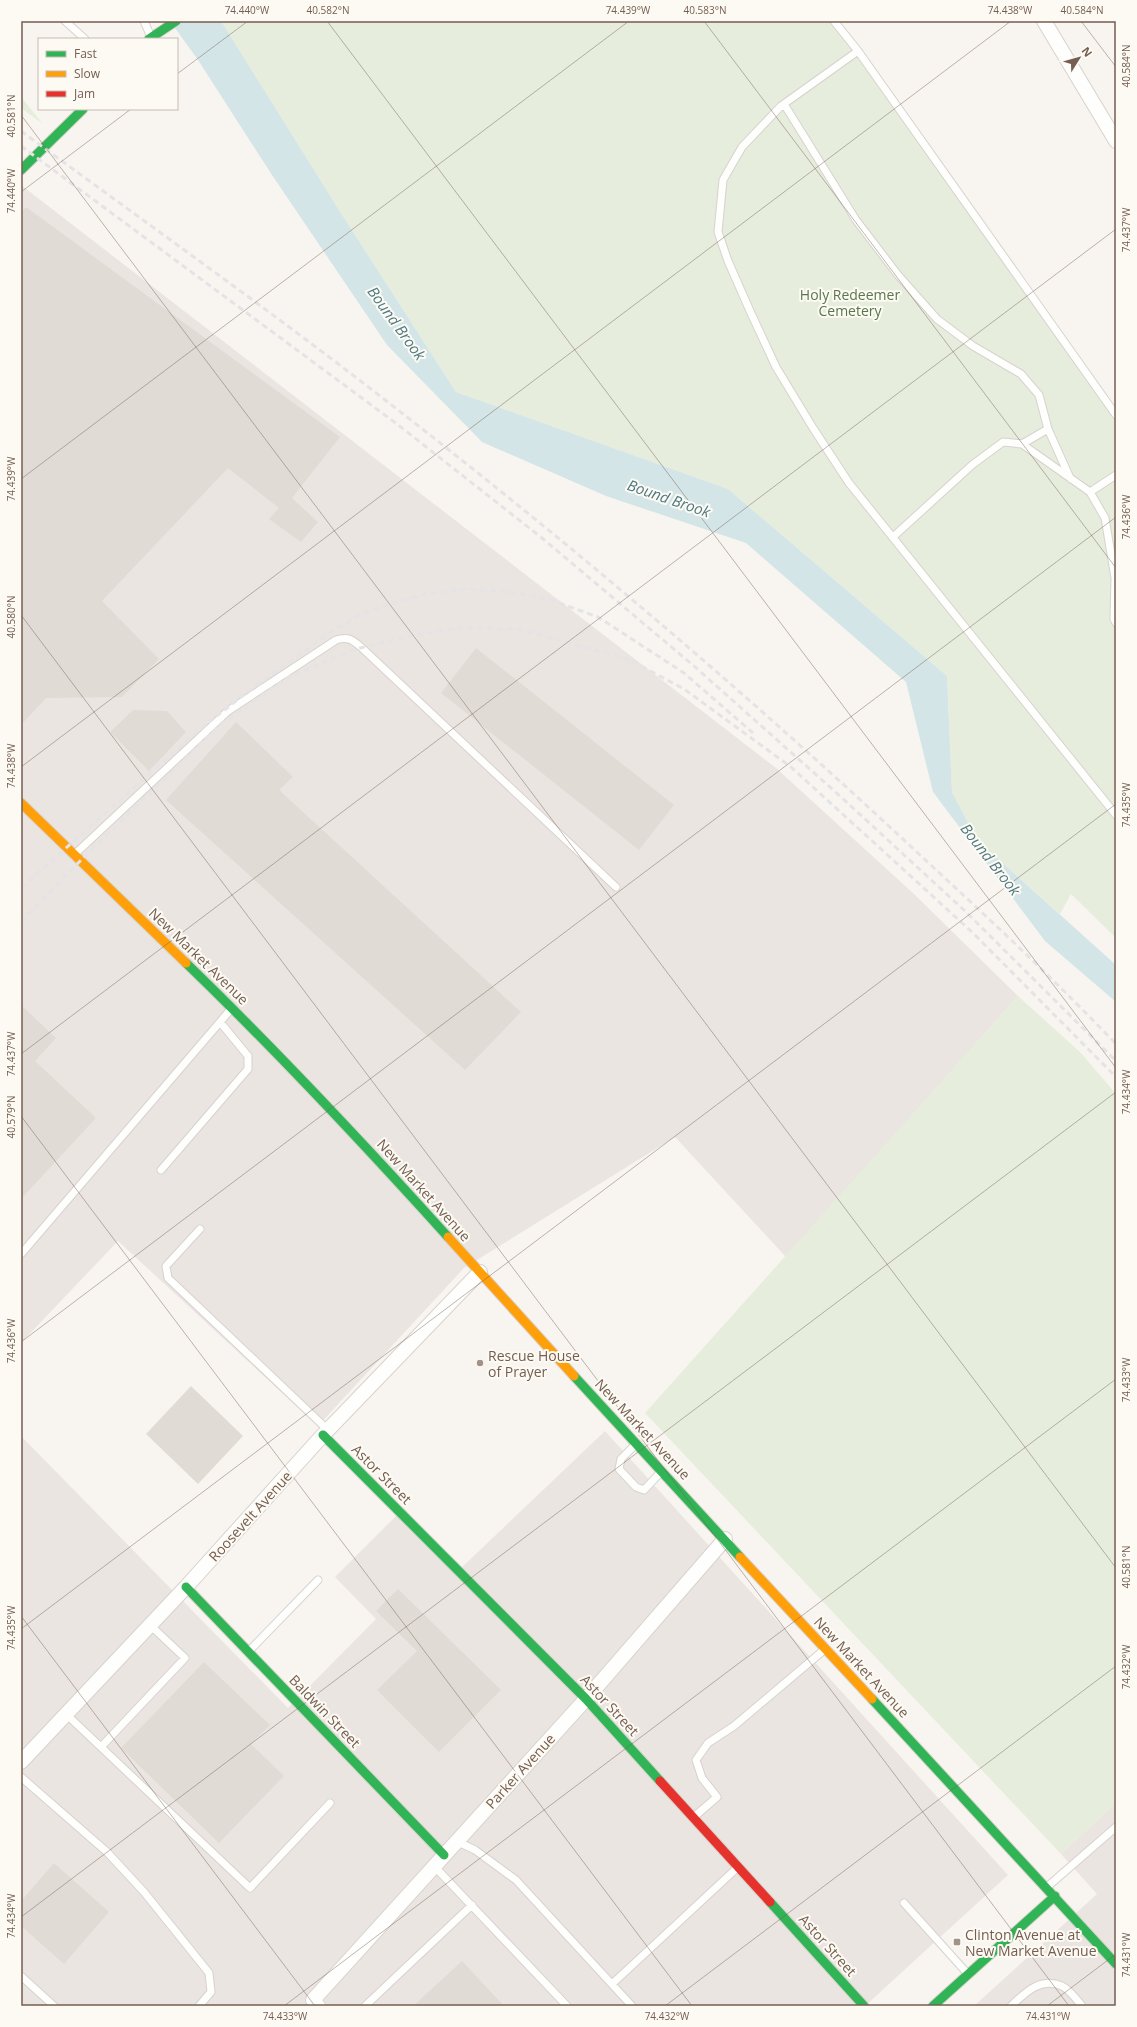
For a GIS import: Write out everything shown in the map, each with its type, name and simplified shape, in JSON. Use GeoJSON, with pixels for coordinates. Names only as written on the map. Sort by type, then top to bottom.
{"type":"FeatureCollection","features":[{"type":"Feature","properties":{"kind":"main road"},"geometry":{"type":"LineString","coordinates":[[150,38],[176,21]]}},
{"type":"Feature","properties":{"kind":"main road"},"geometry":{"type":"LineString","coordinates":[[21,170],[82,110]]}},
{"type":"Feature","properties":{"kind":"main road","name":"New Market Avenue"},"geometry":{"type":"LineString","coordinates":[[21,803],[233,1008],[361,1140],[636,1444],[1047,1887],[1116,1964]]}},
{"type":"Feature","properties":{"kind":"main road","name":"Astor Street"},"geometry":{"type":"LineString","coordinates":[[326,1432],[586,1699],[864,2006]]}},
{"type":"Feature","properties":{"kind":"main road","name":"Baldwin Street"},"geometry":{"type":"LineString","coordinates":[[186,1587],[444,1855]]}},
{"type":"Feature","properties":{"kind":"main road"},"geometry":{"type":"LineString","coordinates":[[933,2006],[945,2000],[968,1975],[1055,1896]]}},
{"type":"Feature","properties":{"kind":"street"},"geometry":{"type":"LineString","coordinates":[[1044,21],[1115,137]]}},
{"type":"Feature","properties":{"kind":"street","name":"Roosevelt Avenue"},"geometry":{"type":"LineString","coordinates":[[21,1762],[67,1715],[186,1587],[326,1432],[480,1272]]}},
{"type":"Feature","properties":{"kind":"street","name":"Parker Avenue"},"geometry":{"type":"LineString","coordinates":[[315,2003],[456,1841],[586,1699],[725,1539]]}},
{"type":"Feature","properties":{"kind":"lane"},"geometry":{"type":"LineString","coordinates":[[65,21],[84,38]]}},
{"type":"Feature","properties":{"kind":"lane"},"geometry":{"type":"LineString","coordinates":[[144,21],[150,38]]}},
{"type":"Feature","properties":{"kind":"lane"},"geometry":{"type":"LineString","coordinates":[[834,21],[858,52],[1116,416]]}},
{"type":"Feature","properties":{"kind":"lane"},"geometry":{"type":"LineString","coordinates":[[858,52],[784,104],[742,147],[723,180],[718,232],[728,260],[776,367],[849,483],[1116,815]]}},
{"type":"Feature","properties":{"kind":"lane"},"geometry":{"type":"LineString","coordinates":[[784,104],[856,220],[898,275],[937,319],[973,346],[1021,374],[1039,395],[1048,429],[1070,478]]}},
{"type":"Feature","properties":{"kind":"lane"},"geometry":{"type":"LineString","coordinates":[[1022,444],[1048,429]]}},
{"type":"Feature","properties":{"kind":"lane"},"geometry":{"type":"LineString","coordinates":[[893,537],[972,464],[1003,442],[1022,444],[1090,492],[1104,518],[1115,578],[1114,619],[1116,623]]}},
{"type":"Feature","properties":{"kind":"lane"},"geometry":{"type":"LineString","coordinates":[[1090,492],[1116,475]]}},
{"type":"Feature","properties":{"kind":"lane"},"geometry":{"type":"LineString","coordinates":[[74,854],[228,711],[336,640],[346,637],[352,639],[362,648],[616,887]]}},
{"type":"Feature","properties":{"kind":"lane"},"geometry":{"type":"LineString","coordinates":[[21,1254],[233,1008]]}},
{"type":"Feature","properties":{"kind":"lane"},"geometry":{"type":"LineString","coordinates":[[161,1170],[248,1069],[248,1056],[220,1022]]}},
{"type":"Feature","properties":{"kind":"lane"},"geometry":{"type":"LineString","coordinates":[[200,1229],[166,1266],[168,1278],[326,1432]]}},
{"type":"Feature","properties":{"kind":"lane"},"geometry":{"type":"LineString","coordinates":[[636,1444],[621,1459],[620,1469],[636,1487],[644,1490],[662,1471]]}},
{"type":"Feature","properties":{"kind":"lane"},"geometry":{"type":"LineString","coordinates":[[248,1652],[318,1580]]}},
{"type":"Feature","properties":{"kind":"lane"},"geometry":{"type":"LineString","coordinates":[[101,1747],[185,1658],[150,1625]]}},
{"type":"Feature","properties":{"kind":"lane"},"geometry":{"type":"LineString","coordinates":[[694,1818],[717,1797],[702,1778],[696,1760],[708,1743],[734,1726],[826,1649]]}},
{"type":"Feature","properties":{"kind":"lane"},"geometry":{"type":"LineString","coordinates":[[67,1715],[250,1888],[330,1803]]}},
{"type":"Feature","properties":{"kind":"lane"},"geometry":{"type":"LineString","coordinates":[[21,1777],[107,1852],[144,1892],[209,1973],[211,1992],[200,2006]]}},
{"type":"Feature","properties":{"kind":"lane"},"geometry":{"type":"LineString","coordinates":[[1047,1887],[1116,1827]]}},
{"type":"Feature","properties":{"kind":"lane"},"geometry":{"type":"LineString","coordinates":[[456,1841],[475,1850],[516,1880],[632,2006]]}},
{"type":"Feature","properties":{"kind":"lane"},"geometry":{"type":"LineString","coordinates":[[434,1866],[567,2006]]}},
{"type":"Feature","properties":{"kind":"lane"},"geometry":{"type":"LineString","coordinates":[[612,1984],[738,1867]]}},
{"type":"Feature","properties":{"kind":"lane"},"geometry":{"type":"LineString","coordinates":[[904,1903],[968,1975]]}},
{"type":"Feature","properties":{"kind":"lane"},"geometry":{"type":"LineString","coordinates":[[365,2006],[472,1905]]}},
{"type":"Feature","properties":{"kind":"lane"},"geometry":{"type":"LineString","coordinates":[[21,1976],[54,2006]]}},
{"type":"Feature","properties":{"kind":"lane"},"geometry":{"type":"LineString","coordinates":[[1011,2006],[1033,1986],[1047,1983],[1063,1986],[1082,2006]]}},
{"type":"Feature","properties":{"kind":"shaded area"},"geometry":{"type":"Polygon","coordinates":[[[21,185],[776,768],[914,894],[1018,996],[786,1257],[675,1137],[464,1268],[318,1426],[118,1241],[21,1343],[21,185]]]}},
{"type":"Feature","properties":{"kind":"shaded area"},"geometry":{"type":"Polygon","coordinates":[[[605,1431],[1008,1875],[865,2006],[21,2006],[21,1436],[288,1708],[376,1619],[335,1577],[401,1511],[459,1570],[605,1431]]]}},
{"type":"Feature","properties":{"kind":"shaded area"},"geometry":{"type":"Polygon","coordinates":[[[1116,1803],[1116,2006],[974,2006],[1097,1894],[1061,1854],[1116,1803]]]}},
{"type":"Feature","properties":{"kind":"green space","name":"Holy Redeemer Cemetery"},"geometry":{"type":"Polygon","coordinates":[[[221,21],[836,21],[1116,413],[1116,938],[1071,894],[1060,914],[977,840],[952,792],[947,676],[728,489],[456,392],[339,210],[221,21]]]}},
{"type":"Feature","properties":{"kind":"green space"},"geometry":{"type":"Polygon","coordinates":[[[21,97],[43,124],[21,108],[21,97]]]}},
{"type":"Feature","properties":{"kind":"green space"},"geometry":{"type":"Polygon","coordinates":[[[1018,996],[1081,1053],[1116,1094],[1116,1803],[1061,1854],[645,1413],[1018,996]]]}},
{"type":"Feature","properties":{"kind":"water","name":"Bound Brook"},"geometry":{"type":"Polygon","coordinates":[[[170,21],[221,21],[339,210],[456,392],[728,489],[947,676],[952,792],[977,840],[1116,965],[1116,1002],[1045,941],[933,792],[906,682],[746,543],[606,496],[482,442],[387,345],[272,175],[198,60],[170,21]]]}},
{"type":"Feature","properties":{"kind":"building"},"geometry":{"type":"Polygon","coordinates":[[[26,207],[340,437],[292,498],[318,522],[301,542],[269,519],[279,508],[228,468],[102,601],[159,659],[122,697],[46,698],[21,725],[21,212],[26,207]]]}},
{"type":"Feature","properties":{"kind":"building"},"geometry":{"type":"Polygon","coordinates":[[[476,648],[674,805],[639,850],[441,693],[476,648]]]}},
{"type":"Feature","properties":{"kind":"building"},"geometry":{"type":"Polygon","coordinates":[[[133,710],[167,711],[186,732],[149,771],[110,732],[133,710]]]}},
{"type":"Feature","properties":{"kind":"building"},"geometry":{"type":"Polygon","coordinates":[[[236,722],[293,777],[279,790],[521,1012],[465,1070],[166,800],[236,722]]]}},
{"type":"Feature","properties":{"kind":"building"},"geometry":{"type":"Polygon","coordinates":[[[21,1005],[56,1038],[35,1061],[96,1118],[21,1199],[21,1005]]]}},
{"type":"Feature","properties":{"kind":"building"},"geometry":{"type":"Polygon","coordinates":[[[191,1386],[243,1436],[198,1484],[146,1434],[191,1386]]]}},
{"type":"Feature","properties":{"kind":"building"},"geometry":{"type":"Polygon","coordinates":[[[398,1589],[501,1690],[439,1752],[377,1690],[417,1651],[376,1611],[398,1589]]]}},
{"type":"Feature","properties":{"kind":"building"},"geometry":{"type":"Polygon","coordinates":[[[204,1662],[270,1725],[251,1744],[284,1776],[219,1843],[121,1748],[204,1662]]]}},
{"type":"Feature","properties":{"kind":"building"},"geometry":{"type":"Polygon","coordinates":[[[54,1863],[109,1912],[64,1964],[21,1926],[21,1901],[54,1863]]]}},
{"type":"Feature","properties":{"kind":"building"},"geometry":{"type":"Polygon","coordinates":[[[462,1961],[504,2006],[413,2006],[462,1961]]]}},
{"type":"Feature","properties":{"kind":"railway"},"geometry":{"type":"LineString","coordinates":[[21,131],[360,380],[539,522],[604,576],[732,685],[858,798],[970,901],[1068,995],[1116,1044]]}},
{"type":"Feature","properties":{"kind":"railway"},"geometry":{"type":"LineString","coordinates":[[21,146],[397,424],[542,538],[694,666],[840,796],[965,911],[1116,1061]]}},
{"type":"Feature","properties":{"kind":"railway"},"geometry":{"type":"LineString","coordinates":[[21,888],[200,729],[245,694],[328,634],[356,617],[389,604],[430,593],[466,589],[510,592],[551,600],[598,617],[684,673],[753,733]]}},
{"type":"Feature","properties":{"kind":"railway"},"geometry":{"type":"LineString","coordinates":[[21,922],[81,860],[222,723],[289,677],[352,650],[406,637],[457,628],[518,629],[628,659],[684,689],[791,767],[972,932],[1116,1077]]}},
{"type":"Feature","properties":{"kind":"traffic: fast"},"geometry":{"type":"LineString","coordinates":[[150,38],[176,21]]}},
{"type":"Feature","properties":{"kind":"traffic: fast"},"geometry":{"type":"LineString","coordinates":[[21,170],[82,110]]}},
{"type":"Feature","properties":{"kind":"traffic: fast"},"geometry":{"type":"LineString","coordinates":[[186,963],[319,1098],[448,1237]]}},
{"type":"Feature","properties":{"kind":"traffic: fast"},"geometry":{"type":"LineString","coordinates":[[574,1376],[740,1557]]}},
{"type":"Feature","properties":{"kind":"traffic: fast"},"geometry":{"type":"LineString","coordinates":[[323,1435],[586,1699],[660,1781]]}},
{"type":"Feature","properties":{"kind":"traffic: fast"},"geometry":{"type":"LineString","coordinates":[[186,1587],[444,1855]]}},
{"type":"Feature","properties":{"kind":"traffic: fast"},"geometry":{"type":"LineString","coordinates":[[872,1699],[1116,1964]]}},
{"type":"Feature","properties":{"kind":"traffic: fast"},"geometry":{"type":"LineString","coordinates":[[933,2006],[1055,1896]]}},
{"type":"Feature","properties":{"kind":"traffic: fast"},"geometry":{"type":"LineString","coordinates":[[770,1902],[864,2006]]}},
{"type":"Feature","properties":{"kind":"traffic: slow"},"geometry":{"type":"LineString","coordinates":[[21,803],[186,963]]}},
{"type":"Feature","properties":{"kind":"traffic: slow"},"geometry":{"type":"LineString","coordinates":[[448,1237],[574,1376]]}},
{"type":"Feature","properties":{"kind":"traffic: slow"},"geometry":{"type":"LineString","coordinates":[[740,1557],[872,1699]]}},
{"type":"Feature","properties":{"kind":"traffic: jam"},"geometry":{"type":"LineString","coordinates":[[660,1781],[770,1902]]}},
{"type":"Feature","properties":{"kind":"place","name":"Rescue House of Prayer"},"geometry":{"type":"Point","coordinates":[480,1363]}},
{"type":"Feature","properties":{"kind":"place","name":"Clinton Avenue at New Market Avenue"},"geometry":{"type":"Point","coordinates":[957,1942]}}]}
